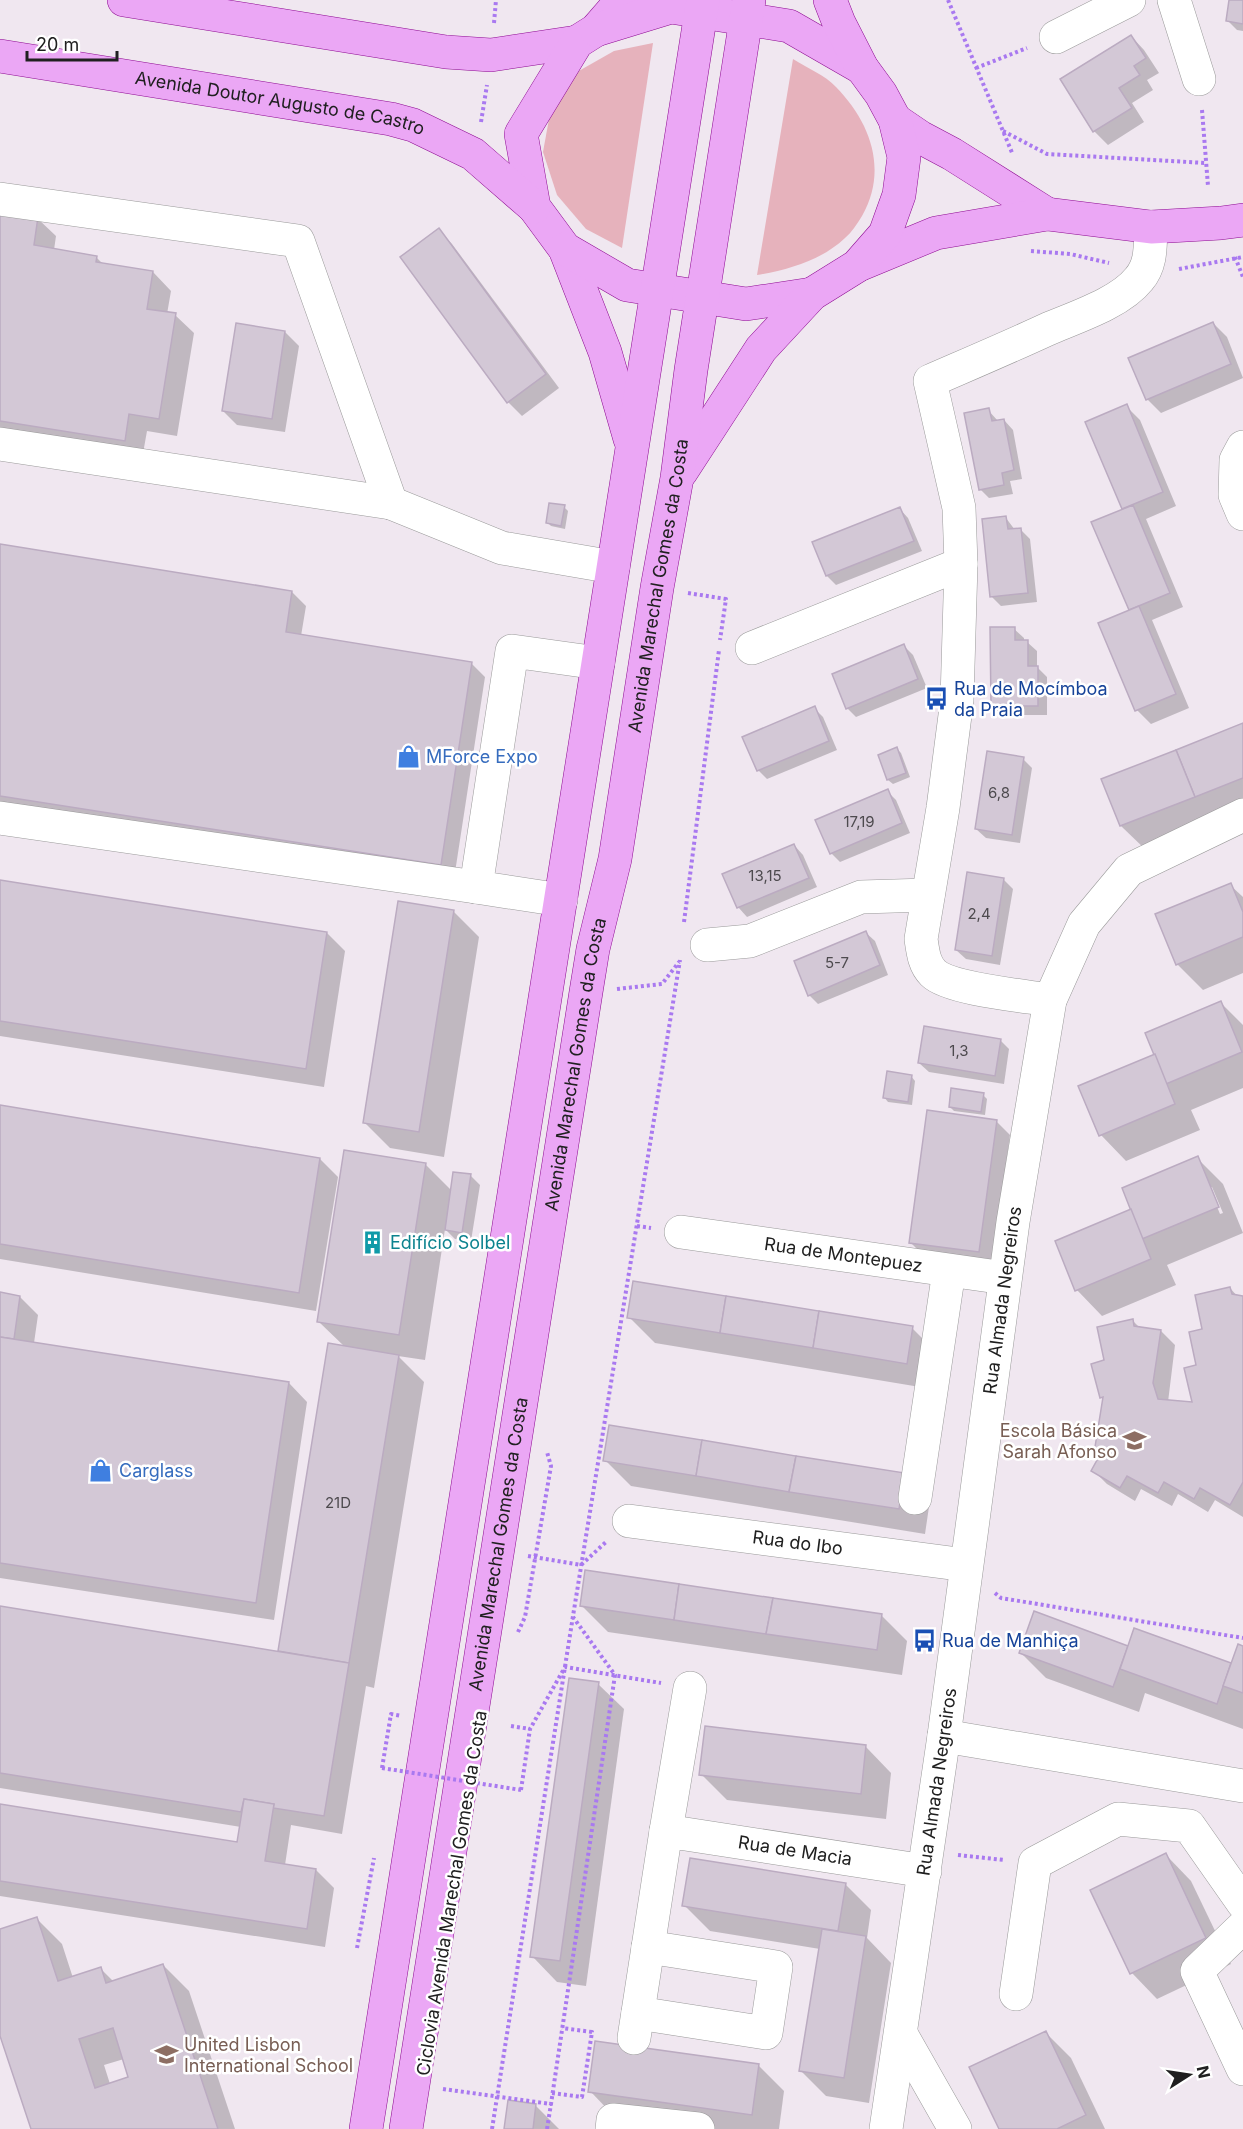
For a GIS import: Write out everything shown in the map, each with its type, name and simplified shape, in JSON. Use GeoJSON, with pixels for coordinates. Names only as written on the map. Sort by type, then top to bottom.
{"type":"FeatureCollection","features":[{"type":"Feature","properties":{"kind":"main road"},"geometry":{"type":"LineString","coordinates":[[124,0],[446,52],[491,55],[586,36],[672,7],[702,6],[748,10],[789,26],[862,68]]}},
{"type":"Feature","properties":{"kind":"main road"},"geometry":{"type":"LineString","coordinates":[[534,207],[521,134],[586,36],[622,0]]}},
{"type":"Feature","properties":{"kind":"main road"},"geometry":{"type":"LineString","coordinates":[[830,0],[862,68],[881,94],[895,120],[904,158],[899,195],[885,234],[857,266]]}},
{"type":"Feature","properties":{"kind":"main road"},"geometry":{"type":"LineString","coordinates":[[366,2129],[702,6]]}},
{"type":"Feature","properties":{"kind":"main road","name":"Avenida Marechal Gomes da Costa"},"geometry":{"type":"LineString","coordinates":[[406,2129],[593,949],[615,860],[657,588],[677,478],[748,10]]}},
{"type":"Feature","properties":{"kind":"main road","name":"Avenida Doutor Augusto de Castro"},"geometry":{"type":"LineString","coordinates":[[0,56],[380,117],[413,125],[473,154],[534,207],[566,249]]}},
{"type":"Feature","properties":{"kind":"main road"},"geometry":{"type":"LineString","coordinates":[[895,120],[1047,214]]}},
{"type":"Feature","properties":{"kind":"main road"},"geometry":{"type":"LineString","coordinates":[[677,478],[762,349],[812,294],[857,266],[936,233],[1047,214],[1151,226],[1243,220]]}},
{"type":"Feature","properties":{"kind":"main road"},"geometry":{"type":"LineString","coordinates":[[566,249],[627,285],[746,304],[812,294]]}},
{"type":"Feature","properties":{"kind":"main road"},"geometry":{"type":"LineString","coordinates":[[566,249],[605,351],[632,446]]}},
{"type":"Feature","properties":{"kind":"street"},"geometry":{"type":"LineString","coordinates":[[216,0],[244,19]]}},
{"type":"Feature","properties":{"kind":"street"},"geometry":{"type":"LineString","coordinates":[[1056,37],[1129,0]]}},
{"type":"Feature","properties":{"kind":"street"},"geometry":{"type":"LineString","coordinates":[[1174,0],[1199,79]]}},
{"type":"Feature","properties":{"kind":"street"},"geometry":{"type":"LineString","coordinates":[[0,199],[298,241],[391,503]]}},
{"type":"Feature","properties":{"kind":"street"},"geometry":{"type":"LineString","coordinates":[[1050,1000],[950,983],[933,974],[923,958],[921,939],[943,808],[957,700],[961,564],[959,508],[930,381],[1094,309],[1128,289],[1146,270],[1151,226]]}},
{"type":"Feature","properties":{"kind":"street"},"geometry":{"type":"LineString","coordinates":[[0,444],[391,503],[502,548],[613,567]]}},
{"type":"Feature","properties":{"kind":"street"},"geometry":{"type":"LineString","coordinates":[[1243,447],[1236,460],[1235,495],[1243,514]]}},
{"type":"Feature","properties":{"kind":"street"},"geometry":{"type":"LineString","coordinates":[[752,648],[961,564]]}},
{"type":"Feature","properties":{"kind":"street"},"geometry":{"type":"LineString","coordinates":[[476,887],[512,651],[598,663]]}},
{"type":"Feature","properties":{"kind":"street","name":"Rua Almada Negreiros"},"geometry":{"type":"LineString","coordinates":[[886,2129],[944,1736],[1005,1278],[1050,1000],[1084,924],[1129,870],[1243,815]]}},
{"type":"Feature","properties":{"kind":"street"},"geometry":{"type":"LineString","coordinates":[[0,818],[561,900]]}},
{"type":"Feature","properties":{"kind":"street"},"geometry":{"type":"LineString","coordinates":[[688,945],[750,941],[861,897],[928,895]]}},
{"type":"Feature","properties":{"kind":"street","name":"Rua de Montepuez"},"geometry":{"type":"LineString","coordinates":[[681,1232],[1005,1278]]}},
{"type":"Feature","properties":{"kind":"street"},"geometry":{"type":"LineString","coordinates":[[915,1498],[949,1271]]}},
{"type":"Feature","properties":{"kind":"street","name":"Rua do Ibo"},"geometry":{"type":"LineString","coordinates":[[629,1521],[966,1565]]}},
{"type":"Feature","properties":{"kind":"street"},"geometry":{"type":"LineString","coordinates":[[648,1947],[776,1966],[766,2033],[636,2026],[648,1947],[666,1831],[690,1688]]}},
{"type":"Feature","properties":{"kind":"street"},"geometry":{"type":"LineString","coordinates":[[944,1736],[1243,1786]]}},
{"type":"Feature","properties":{"kind":"street"},"geometry":{"type":"LineString","coordinates":[[1016,1994],[1035,1863],[1118,1819],[1189,1826],[1243,1904]]}},
{"type":"Feature","properties":{"kind":"street","name":"Rua de Macia"},"geometry":{"type":"LineString","coordinates":[[666,1831],[926,1861]]}},
{"type":"Feature","properties":{"kind":"street"},"geometry":{"type":"LineString","coordinates":[[1243,1927],[1197,1971],[1243,2069]]}},
{"type":"Feature","properties":{"kind":"street"},"geometry":{"type":"LineString","coordinates":[[901,2034],[955,2129]]}},
{"type":"Feature","properties":{"kind":"street"},"geometry":{"type":"LineString","coordinates":[[612,2129],[613,2120],[698,2129]]}},
{"type":"Feature","properties":{"kind":"path"},"geometry":{"type":"LineString","coordinates":[[493,33],[496,0]]}},
{"type":"Feature","properties":{"kind":"path"},"geometry":{"type":"LineString","coordinates":[[948,0],[1017,164]]}},
{"type":"Feature","properties":{"kind":"path"},"geometry":{"type":"LineString","coordinates":[[976,68],[1056,37]]}},
{"type":"Feature","properties":{"kind":"path"},"geometry":{"type":"LineString","coordinates":[[480,125],[488,78]]}},
{"type":"Feature","properties":{"kind":"path"},"geometry":{"type":"LineString","coordinates":[[1199,79],[1208,186]]}},
{"type":"Feature","properties":{"kind":"path"},"geometry":{"type":"LineString","coordinates":[[1003,131],[1047,154],[1206,162]]}},
{"type":"Feature","properties":{"kind":"path"},"geometry":{"type":"LineString","coordinates":[[1028,251],[1070,255],[1146,270],[1173,270],[1243,257]]}},
{"type":"Feature","properties":{"kind":"path"},"geometry":{"type":"LineString","coordinates":[[1235,258],[1243,277]]}},
{"type":"Feature","properties":{"kind":"path"},"geometry":{"type":"LineString","coordinates":[[685,603],[688,583]]}},
{"type":"Feature","properties":{"kind":"path"},"geometry":{"type":"LineString","coordinates":[[492,2129],[581,1565],[688,945],[726,598],[687,592]]}},
{"type":"Feature","properties":{"kind":"path"},"geometry":{"type":"LineString","coordinates":[[609,989],[662,984],[688,945]]}},
{"type":"Feature","properties":{"kind":"path"},"geometry":{"type":"LineString","coordinates":[[515,1638],[525,1617],[551,1466],[545,1447]]}},
{"type":"Feature","properties":{"kind":"path"},"geometry":{"type":"LineString","coordinates":[[581,1565],[629,1521]]}},
{"type":"Feature","properties":{"kind":"path"},"geometry":{"type":"LineString","coordinates":[[498,1551],[581,1565]]}},
{"type":"Feature","properties":{"kind":"path"},"geometry":{"type":"LineString","coordinates":[[966,1565],[1001,1598],[1243,1638]]}},
{"type":"Feature","properties":{"kind":"path"},"geometry":{"type":"LineString","coordinates":[[547,2129],[615,1675],[573,1616]]}},
{"type":"Feature","properties":{"kind":"path"},"geometry":{"type":"LineString","coordinates":[[565,1667],[690,1688]]}},
{"type":"Feature","properties":{"kind":"path"},"geometry":{"type":"LineString","coordinates":[[391,1714],[382,1768],[521,1790],[530,1730],[565,1667]]}},
{"type":"Feature","properties":{"kind":"path"},"geometry":{"type":"LineString","coordinates":[[511,1726],[530,1730]]}},
{"type":"Feature","properties":{"kind":"path","name":"Ciclovia Avenida Marechal Gomes da Costa"},"geometry":{"type":"LineString","coordinates":[[483,1786],[484,1774]]}},
{"type":"Feature","properties":{"kind":"path"},"geometry":{"type":"LineString","coordinates":[[926,1861],[1035,1863]]}},
{"type":"Feature","properties":{"kind":"path"},"geometry":{"type":"LineString","coordinates":[[552,2093],[582,2097],[592,2032],[562,2028]]}},
{"type":"Feature","properties":{"kind":"path"},"geometry":{"type":"LineString","coordinates":[[435,2088],[550,2104]]}},
{"type":"Feature","properties":{"kind":"shaded area"},"geometry":{"type":"Polygon","coordinates":[[[653,43],[622,248],[586,229],[557,195],[543,152],[551,108],[577,72],[614,51],[653,43]]]}},
{"type":"Feature","properties":{"kind":"shaded area"},"geometry":{"type":"Polygon","coordinates":[[[793,59],[832,83],[858,116],[872,148],[874,182],[870,199],[862,216],[850,233],[836,246],[804,263],[757,275],[793,59]]]}},
{"type":"Feature","properties":{"kind":"building"},"geometry":{"type":"Polygon","coordinates":[[[1229,0],[1243,0],[1243,24],[1226,21],[1229,0]]]}},
{"type":"Feature","properties":{"kind":"building"},"geometry":{"type":"Polygon","coordinates":[[[1131,35],[1146,58],[1134,66],[1140,75],[1119,88],[1132,108],[1093,132],[1060,79],[1131,35]]]}},
{"type":"Feature","properties":{"kind":"building"},"geometry":{"type":"Polygon","coordinates":[[[0,210],[38,217],[34,245],[97,256],[96,262],[153,271],[147,309],[176,313],[159,419],[129,414],[125,441],[0,421],[0,210]]]}},
{"type":"Feature","properties":{"kind":"building"},"geometry":{"type":"Polygon","coordinates":[[[439,228],[546,374],[507,403],[400,257],[439,228]]]}},
{"type":"Feature","properties":{"kind":"building"},"geometry":{"type":"Polygon","coordinates":[[[1213,322],[1231,364],[1146,400],[1128,358],[1213,322]]]}},
{"type":"Feature","properties":{"kind":"building"},"geometry":{"type":"Polygon","coordinates":[[[236,323],[285,331],[272,419],[222,411],[236,323]]]}},
{"type":"Feature","properties":{"kind":"building"},"geometry":{"type":"Polygon","coordinates":[[[1127,404],[1163,492],[1122,509],[1085,422],[1127,404]]]}},
{"type":"Feature","properties":{"kind":"building"},"geometry":{"type":"Polygon","coordinates":[[[989,408],[992,421],[1004,419],[1014,470],[1002,473],[1004,485],[979,490],[964,413],[989,408]]]}},
{"type":"Feature","properties":{"kind":"building"},"geometry":{"type":"Polygon","coordinates":[[[549,503],[565,505],[561,526],[546,523],[549,503]]]}},
{"type":"Feature","properties":{"kind":"building"},"geometry":{"type":"Polygon","coordinates":[[[1133,505],[1170,593],[1129,610],[1091,522],[1133,505]]]}},
{"type":"Feature","properties":{"kind":"building"},"geometry":{"type":"Polygon","coordinates":[[[900,507],[914,541],[826,576],[812,542],[900,507]]]}},
{"type":"Feature","properties":{"kind":"building"},"geometry":{"type":"Polygon","coordinates":[[[1006,516],[1008,529],[1021,528],[1028,593],[990,597],[982,519],[1006,516]]]}},
{"type":"Feature","properties":{"kind":"building"},"geometry":{"type":"Polygon","coordinates":[[[0,544],[292,591],[286,632],[472,662],[441,865],[0,796],[0,544]]]}},
{"type":"Feature","properties":{"kind":"building"},"geometry":{"type":"Polygon","coordinates":[[[1139,606],[1176,694],[1135,711],[1098,623],[1139,606]]]}},
{"type":"Feature","properties":{"kind":"building"},"geometry":{"type":"Polygon","coordinates":[[[990,627],[1015,627],[1015,640],[1028,640],[1028,666],[1038,666],[1038,706],[991,706],[990,627]]]}},
{"type":"Feature","properties":{"kind":"building"},"geometry":{"type":"Polygon","coordinates":[[[904,644],[918,679],[846,709],[832,674],[904,644]]]}},
{"type":"Feature","properties":{"kind":"building"},"geometry":{"type":"Polygon","coordinates":[[[815,706],[829,741],[757,771],[742,737],[815,706]]]}},
{"type":"Feature","properties":{"kind":"building"},"geometry":{"type":"Polygon","coordinates":[[[1243,723],[1243,778],[1195,797],[1176,750],[1243,723]]]}},
{"type":"Feature","properties":{"kind":"building"},"geometry":{"type":"Polygon","coordinates":[[[897,747],[906,773],[887,780],[878,755],[897,747]]]}},
{"type":"Feature","properties":{"kind":"building"},"geometry":{"type":"Polygon","coordinates":[[[1176,750],[1195,797],[1120,826],[1101,779],[1176,750]]]}},
{"type":"Feature","properties":{"kind":"building"},"geometry":{"type":"Polygon","coordinates":[[[987,751],[1024,757],[1012,835],[975,829],[987,751]]]}},
{"type":"Feature","properties":{"kind":"building"},"geometry":{"type":"Polygon","coordinates":[[[888,789],[902,823],[830,854],[815,820],[888,789]]]}},
{"type":"Feature","properties":{"kind":"building"},"geometry":{"type":"Polygon","coordinates":[[[794,844],[809,878],[737,908],[722,874],[794,844]]]}},
{"type":"Feature","properties":{"kind":"building"},"geometry":{"type":"Polygon","coordinates":[[[967,872],[1004,878],[992,956],[955,950],[967,872]]]}},
{"type":"Feature","properties":{"kind":"building"},"geometry":{"type":"Polygon","coordinates":[[[0,880],[327,932],[306,1069],[0,1021],[0,880]]]}},
{"type":"Feature","properties":{"kind":"building"},"geometry":{"type":"Polygon","coordinates":[[[1231,883],[1243,912],[1243,937],[1176,965],[1155,914],[1231,883]]]}},
{"type":"Feature","properties":{"kind":"building"},"geometry":{"type":"Polygon","coordinates":[[[398,901],[454,910],[419,1132],[363,1123],[398,901]]]}},
{"type":"Feature","properties":{"kind":"building"},"geometry":{"type":"Polygon","coordinates":[[[866,931],[880,965],[808,996],[794,961],[866,931]]]}},
{"type":"Feature","properties":{"kind":"building"},"geometry":{"type":"Polygon","coordinates":[[[1221,1001],[1242,1052],[1166,1084],[1145,1033],[1221,1001]]]}},
{"type":"Feature","properties":{"kind":"building"},"geometry":{"type":"Polygon","coordinates":[[[924,1026],[1001,1039],[995,1076],[918,1063],[924,1026]]]}},
{"type":"Feature","properties":{"kind":"building"},"geometry":{"type":"Polygon","coordinates":[[[1155,1054],[1175,1104],[1099,1136],[1078,1086],[1155,1054]]]}},
{"type":"Feature","properties":{"kind":"building"},"geometry":{"type":"Polygon","coordinates":[[[887,1071],[912,1075],[908,1102],[883,1098],[887,1071]]]}},
{"type":"Feature","properties":{"kind":"building"},"geometry":{"type":"Polygon","coordinates":[[[951,1088],[984,1093],[981,1112],[949,1107],[951,1088]]]}},
{"type":"Feature","properties":{"kind":"building"},"geometry":{"type":"Polygon","coordinates":[[[0,1105],[320,1158],[299,1293],[0,1244],[0,1105]]]}},
{"type":"Feature","properties":{"kind":"building"},"geometry":{"type":"Polygon","coordinates":[[[927,1110],[997,1120],[979,1252],[909,1243],[927,1110]]]}},
{"type":"Feature","properties":{"kind":"building","name":"Edifício Solbel"},"geometry":{"type":"Polygon","coordinates":[[[344,1150],[426,1163],[399,1335],[317,1322],[344,1150]]]}},
{"type":"Feature","properties":{"kind":"building"},"geometry":{"type":"Polygon","coordinates":[[[1198,1156],[1219,1207],[1142,1239],[1122,1188],[1198,1156]]]}},
{"type":"Feature","properties":{"kind":"building"},"geometry":{"type":"Polygon","coordinates":[[[453,1172],[471,1174],[462,1233],[445,1230],[453,1172]]]}},
{"type":"Feature","properties":{"kind":"building"},"geometry":{"type":"Polygon","coordinates":[[[1131,1209],[1151,1259],[1075,1291],[1055,1241],[1131,1209]]]}},
{"type":"Feature","properties":{"kind":"building"},"geometry":{"type":"Polygon","coordinates":[[[633,1281],[726,1296],[720,1333],[627,1318],[633,1281]]]}},
{"type":"Feature","properties":{"kind":"building"},"geometry":{"type":"Polygon","coordinates":[[[1230,1287],[1232,1294],[1243,1296],[1243,1482],[1230,1505],[1200,1488],[1194,1499],[1164,1482],[1158,1493],[1127,1476],[1120,1488],[1091,1471],[1102,1451],[1095,1447],[1103,1397],[1100,1398],[1091,1364],[1104,1360],[1097,1327],[1133,1319],[1134,1326],[1161,1330],[1153,1383],[1158,1399],[1192,1402],[1184,1368],[1196,1365],[1189,1332],[1202,1329],[1195,1295],[1230,1287]]]}},
{"type":"Feature","properties":{"kind":"building"},"geometry":{"type":"Polygon","coordinates":[[[0,1292],[20,1296],[14,1339],[0,1337],[0,1292]]]}},
{"type":"Feature","properties":{"kind":"building"},"geometry":{"type":"Polygon","coordinates":[[[726,1296],[819,1311],[813,1348],[720,1333],[726,1296]]]}},
{"type":"Feature","properties":{"kind":"building"},"geometry":{"type":"Polygon","coordinates":[[[819,1311],[913,1326],[907,1364],[813,1348],[819,1311]]]}},
{"type":"Feature","properties":{"kind":"building"},"geometry":{"type":"Polygon","coordinates":[[[0,1337],[289,1382],[256,1603],[0,1563],[0,1337]]]}},
{"type":"Feature","properties":{"kind":"building"},"geometry":{"type":"Polygon","coordinates":[[[328,1343],[399,1355],[349,1663],[278,1651],[328,1343]]]}},
{"type":"Feature","properties":{"kind":"building"},"geometry":{"type":"Polygon","coordinates":[[[609,1425],[702,1440],[696,1476],[603,1461],[609,1425]]]}},
{"type":"Feature","properties":{"kind":"building"},"geometry":{"type":"Polygon","coordinates":[[[702,1440],[796,1456],[789,1492],[696,1476],[702,1440]]]}},
{"type":"Feature","properties":{"kind":"building"},"geometry":{"type":"Polygon","coordinates":[[[796,1456],[905,1473],[899,1509],[789,1492],[796,1456]]]}},
{"type":"Feature","properties":{"kind":"building"},"geometry":{"type":"Polygon","coordinates":[[[585,1570],[679,1584],[674,1620],[580,1606],[585,1570]]]}},
{"type":"Feature","properties":{"kind":"building"},"geometry":{"type":"Polygon","coordinates":[[[679,1584],[773,1598],[766,1634],[674,1620],[679,1584]]]}},
{"type":"Feature","properties":{"kind":"building"},"geometry":{"type":"Polygon","coordinates":[[[773,1598],[882,1614],[877,1650],[766,1634],[773,1598]]]}},
{"type":"Feature","properties":{"kind":"building"},"geometry":{"type":"Polygon","coordinates":[[[0,1606],[349,1663],[324,1816],[273,1808],[274,1804],[244,1799],[241,1812],[0,1773],[0,1606]]]}},
{"type":"Feature","properties":{"kind":"building"},"geometry":{"type":"Polygon","coordinates":[[[1034,1611],[1128,1646],[1113,1687],[1019,1653],[1034,1611]]]}},
{"type":"Feature","properties":{"kind":"building"},"geometry":{"type":"Polygon","coordinates":[[[1134,1628],[1231,1663],[1217,1704],[1120,1669],[1134,1628]]]}},
{"type":"Feature","properties":{"kind":"building"},"geometry":{"type":"Polygon","coordinates":[[[1238,1644],[1243,1646],[1243,1693],[1223,1686],[1238,1644]]]}},
{"type":"Feature","properties":{"kind":"building"},"geometry":{"type":"Polygon","coordinates":[[[569,1678],[599,1682],[560,1961],[530,1957],[569,1678]]]}},
{"type":"Feature","properties":{"kind":"building"},"geometry":{"type":"Polygon","coordinates":[[[705,1726],[866,1745],[861,1794],[699,1775],[705,1726]]]}},
{"type":"Feature","properties":{"kind":"building"},"geometry":{"type":"Polygon","coordinates":[[[244,1799],[274,1804],[265,1861],[316,1869],[307,1929],[0,1881],[0,1804],[237,1842],[244,1799]]]}},
{"type":"Feature","properties":{"kind":"building"},"geometry":{"type":"Polygon","coordinates":[[[1166,1853],[1206,1938],[1130,1974],[1090,1890],[1166,1853]]]}},
{"type":"Feature","properties":{"kind":"building"},"geometry":{"type":"Polygon","coordinates":[[[690,1858],[846,1883],[838,1931],[682,1906],[690,1858]]]}},
{"type":"Feature","properties":{"kind":"building"},"geometry":{"type":"Polygon","coordinates":[[[37,1917],[58,1981],[101,1967],[106,1983],[163,1964],[218,2129],[31,2129],[0,2036],[0,1929],[37,1917]],[[113,2028],[79,2039],[95,2088],[128,2077],[113,2028]]]}},
{"type":"Feature","properties":{"kind":"building"},"geometry":{"type":"Polygon","coordinates":[[[822,1929],[866,1936],[844,2078],[799,2071],[822,1929]]]}},
{"type":"Feature","properties":{"kind":"building"},"geometry":{"type":"Polygon","coordinates":[[[1046,2031],[1086,2115],[1057,2129],[999,2129],[969,2067],[1046,2031]]]}},
{"type":"Feature","properties":{"kind":"building"},"geometry":{"type":"Polygon","coordinates":[[[595,2041],[759,2064],[752,2115],[588,2092],[595,2041]]]}},
{"type":"Feature","properties":{"kind":"building"},"geometry":{"type":"Polygon","coordinates":[[[508,2100],[536,2104],[533,2129],[504,2129],[508,2100]]]}},
{"type":"Feature","properties":{"kind":"place","name":"Rua de Mocímboa da Praia"},"geometry":{"type":"Point","coordinates":[936,699]}},
{"type":"Feature","properties":{"kind":"place","name":"MForce Expo"},"geometry":{"type":"Point","coordinates":[408,757]}},
{"type":"Feature","properties":{"kind":"place","name":"Edifício Solbel"},"geometry":{"type":"Point","coordinates":[372,1243]}},
{"type":"Feature","properties":{"kind":"place","name":"Escola Básica Sarah Afonso"},"geometry":{"type":"Point","coordinates":[1135,1441]}},
{"type":"Feature","properties":{"kind":"place","name":"Carglass"},"geometry":{"type":"Point","coordinates":[101,1471]}},
{"type":"Feature","properties":{"kind":"place","name":"Rua de Manhiça"},"geometry":{"type":"Point","coordinates":[924,1641]}},
{"type":"Feature","properties":{"kind":"place","name":"United Lisbon International School"},"geometry":{"type":"Point","coordinates":[166,2055]}}]}
